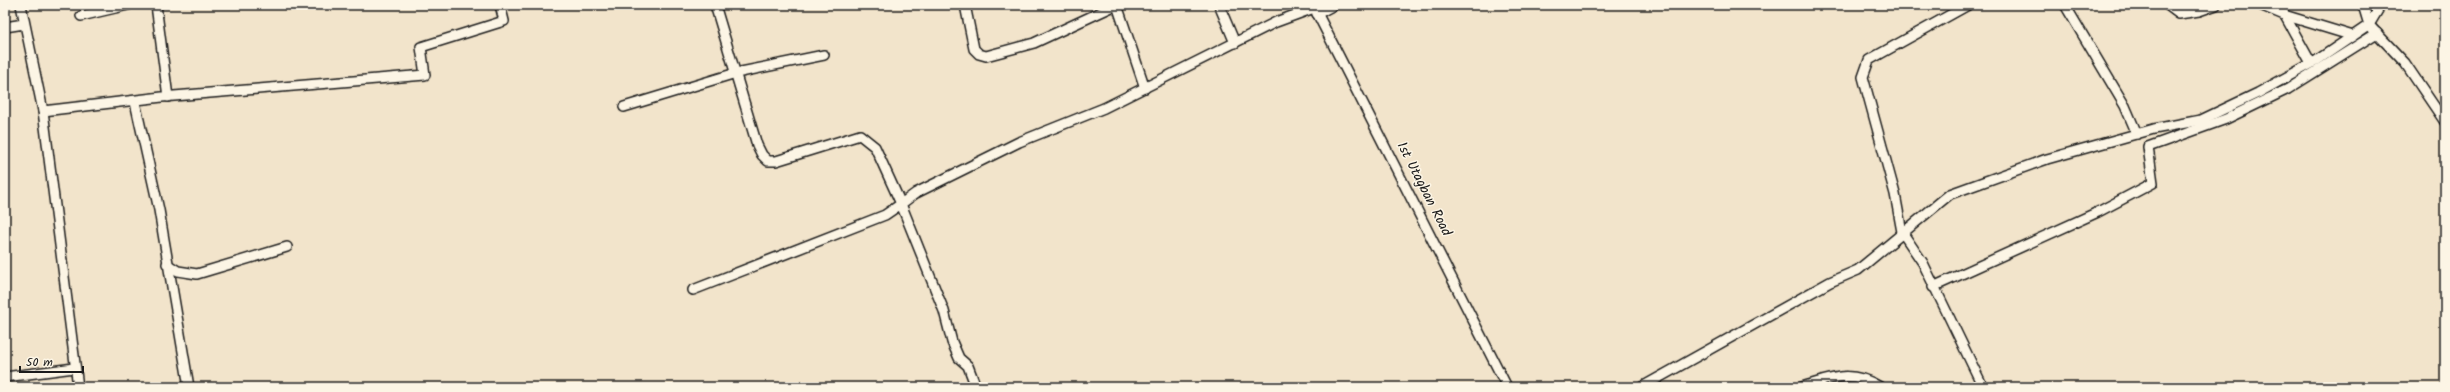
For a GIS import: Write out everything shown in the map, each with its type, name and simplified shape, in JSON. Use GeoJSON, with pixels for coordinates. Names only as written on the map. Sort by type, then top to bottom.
{"type":"FeatureCollection","features":[{"type":"Feature","properties":{"kind":"street"},"geometry":{"type":"LineString","coordinates":[[21,5],[43,111],[74,368],[78,387]]}},
{"type":"Feature","properties":{"kind":"street"},"geometry":{"type":"LineString","coordinates":[[81,16],[128,5]]}},
{"type":"Feature","properties":{"kind":"street"},"geometry":{"type":"LineString","coordinates":[[156,5],[168,97]]}},
{"type":"Feature","properties":{"kind":"street"},"geometry":{"type":"LineString","coordinates":[[43,111],[135,102],[168,97],[425,75],[421,47],[504,21],[500,5]]}},
{"type":"Feature","properties":{"kind":"street"},"geometry":{"type":"LineString","coordinates":[[715,5],[757,145],[762,155],[768,161],[776,161],[860,135],[875,147],[901,204],[944,311],[952,342],[959,358],[968,366],[976,387]]}},
{"type":"Feature","properties":{"kind":"street"},"geometry":{"type":"LineString","coordinates":[[965,5],[974,49],[979,54],[986,56],[1034,43],[1117,5],[1145,88]]}},
{"type":"Feature","properties":{"kind":"street"},"geometry":{"type":"LineString","coordinates":[[1219,5],[1235,43]]}},
{"type":"Feature","properties":{"kind":"street"},"geometry":{"type":"LineString","coordinates":[[693,290],[884,215],[916,193],[1019,142],[1104,108],[1276,22],[1315,9],[1334,5]]}},
{"type":"Feature","properties":{"kind":"street"},"geometry":{"type":"LineString","coordinates":[[1968,5],[1869,60],[1863,77],[1895,194],[1902,232],[1923,263],[1933,287],[1983,387]]}},
{"type":"Feature","properties":{"kind":"street"},"geometry":{"type":"LineString","coordinates":[[2066,5],[2125,106],[2137,134]]}},
{"type":"Feature","properties":{"kind":"street"},"geometry":{"type":"LineString","coordinates":[[2167,5],[2179,14],[2199,11],[2216,5]]}},
{"type":"Feature","properties":{"kind":"street"},"geometry":{"type":"LineString","coordinates":[[2260,5],[2284,15],[2353,36]]}},
{"type":"Feature","properties":{"kind":"street"},"geometry":{"type":"LineString","coordinates":[[2279,5],[2311,64]]}},
{"type":"Feature","properties":{"kind":"street"},"geometry":{"type":"LineString","coordinates":[[2363,5],[2369,25],[2405,63],[2445,122]]}},
{"type":"Feature","properties":{"kind":"street"},"geometry":{"type":"LineString","coordinates":[[1642,387],[1830,282],[1858,270],[1902,232],[1950,194],[2047,159],[2137,134],[2201,120],[2258,93],[2311,64],[2369,25],[2381,5]]}},
{"type":"Feature","properties":{"kind":"street","name":"1st Utagban Road"},"geometry":{"type":"LineString","coordinates":[[1315,9],[1507,387]]}},
{"type":"Feature","properties":{"kind":"street"},"geometry":{"type":"LineString","coordinates":[[5,27],[24,24]]}},
{"type":"Feature","properties":{"kind":"street"},"geometry":{"type":"LineString","coordinates":[[1933,287],[2098,212],[2153,183],[2148,147],[2226,119],[2288,89],[2376,33]]}},
{"type":"Feature","properties":{"kind":"street"},"geometry":{"type":"LineString","coordinates":[[624,107],[736,73],[824,55]]}},
{"type":"Feature","properties":{"kind":"street"},"geometry":{"type":"LineString","coordinates":[[135,102],[159,210],[189,387]]}},
{"type":"Feature","properties":{"kind":"street"},"geometry":{"type":"LineString","coordinates":[[167,264],[178,271],[197,274],[287,247]]}},
{"type":"Feature","properties":{"kind":"street"},"geometry":{"type":"LineString","coordinates":[[5,377],[74,368]]}},
{"type":"Feature","properties":{"kind":"street"},"geometry":{"type":"LineString","coordinates":[[1802,387],[1851,376],[1867,379],[1880,387]]}}]}
